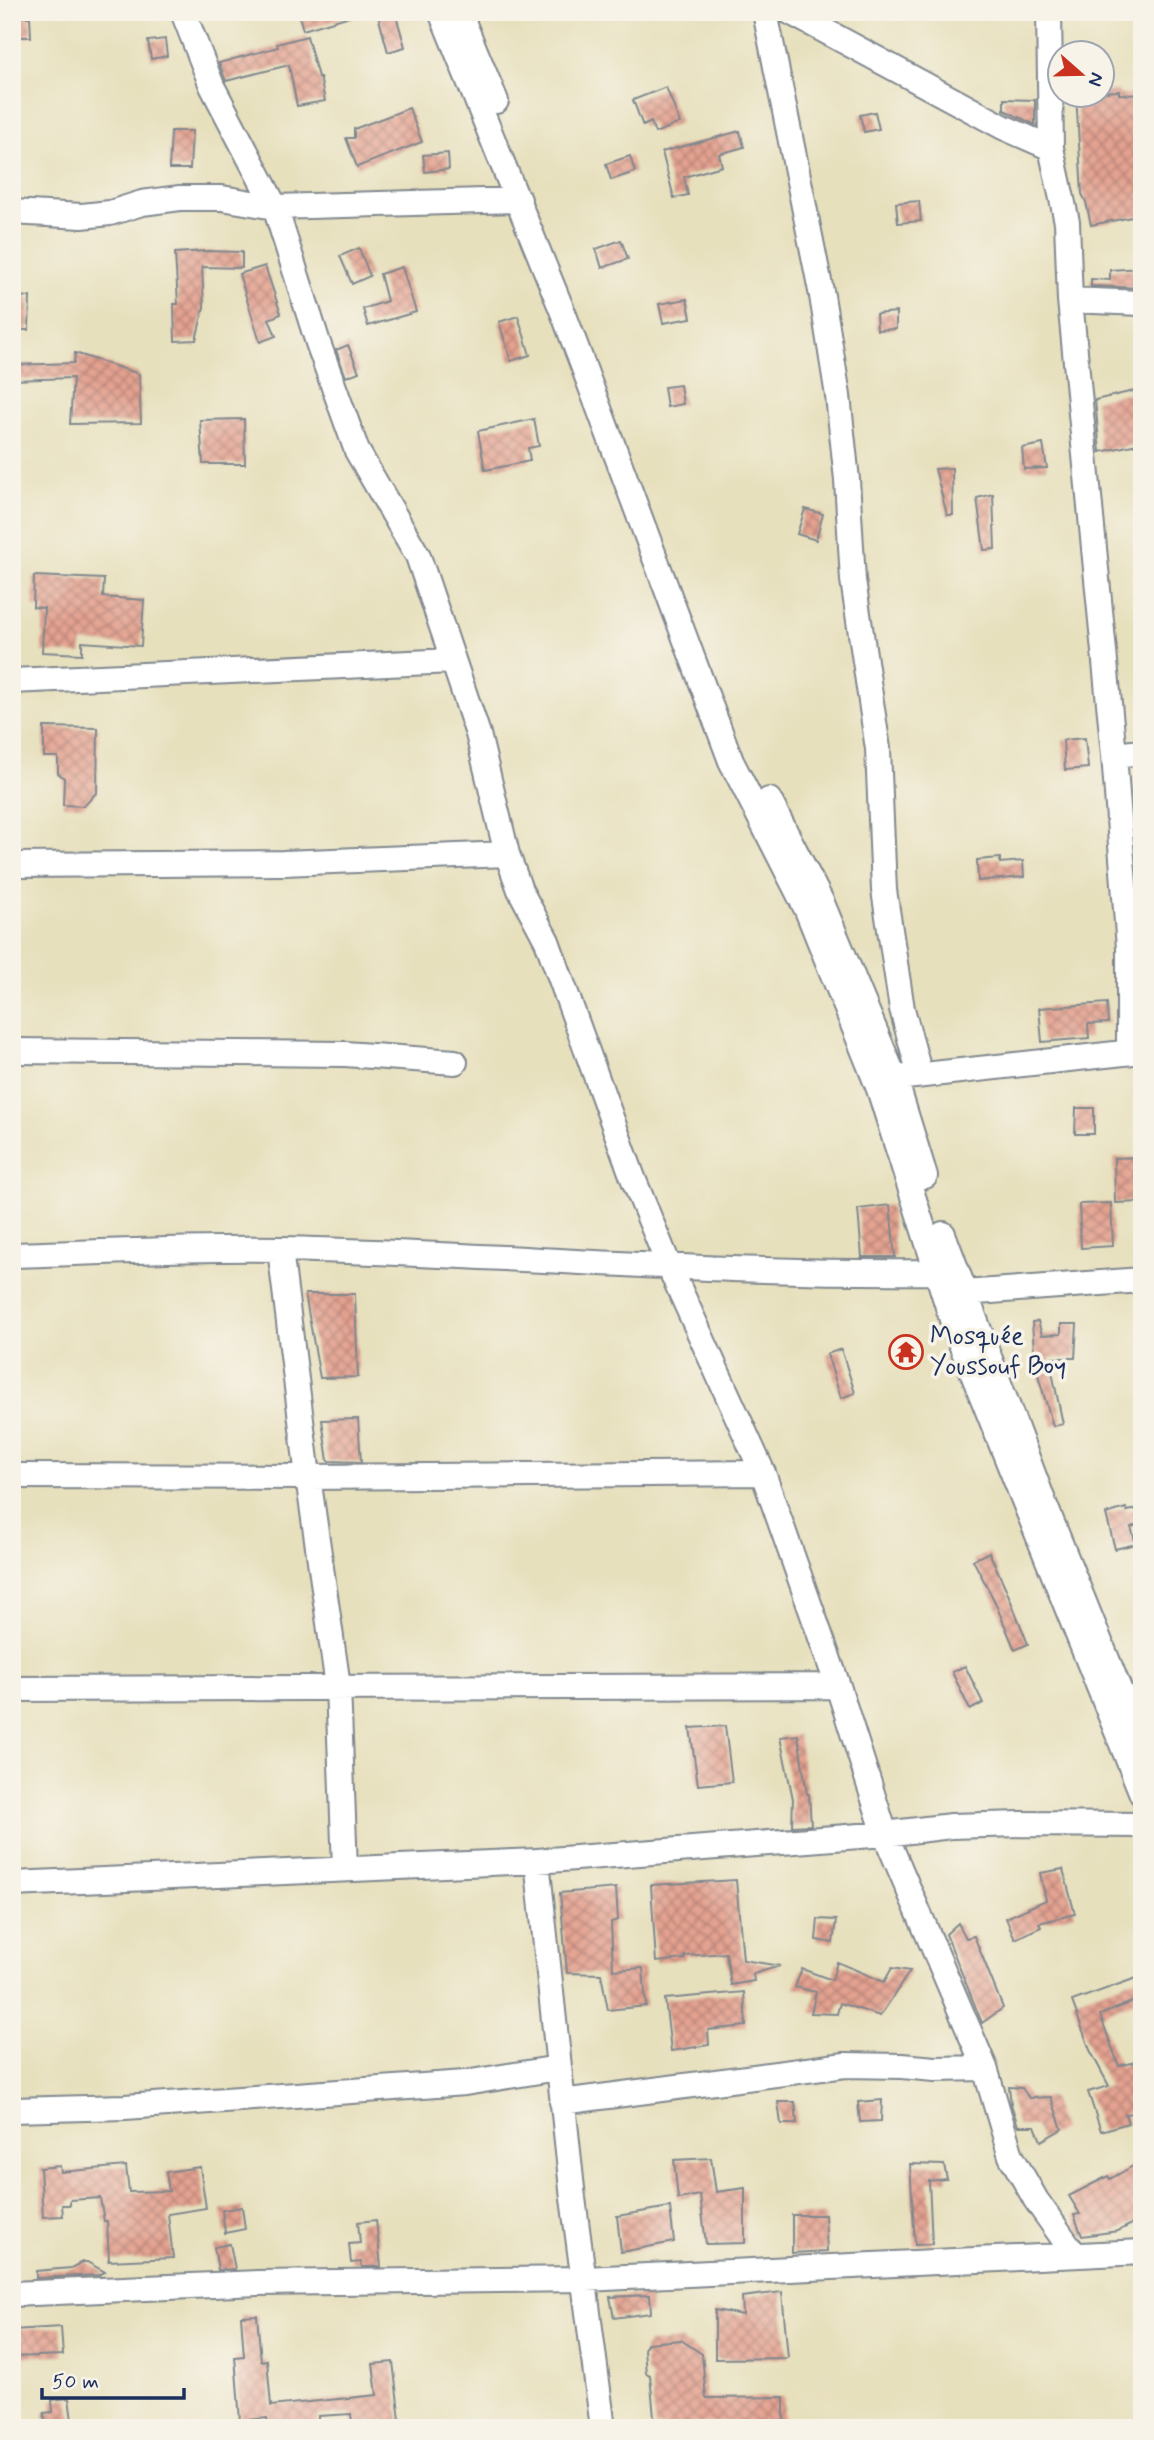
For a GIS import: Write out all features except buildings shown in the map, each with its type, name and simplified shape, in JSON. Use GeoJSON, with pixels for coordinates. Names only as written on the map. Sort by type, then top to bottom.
{"type":"FeatureCollection","features":[{"type":"Feature","properties":{"kind":"street"},"geometry":{"type":"LineString","coordinates":[[183,12],[212,86],[275,207],[318,343],[357,451],[418,556],[478,734],[507,854],[520,890],[547,941],[633,1178],[669,1266],[763,1473],[838,1686],[884,1834],[985,2068],[1011,2156],[1036,2200],[1075,2255]]}},
{"type":"Feature","properties":{"kind":"street"},"geometry":{"type":"LineString","coordinates":[[440,12],[564,315],[731,761],[807,911],[879,1089],[949,1286],[1044,1503],[1142,1746]]}},
{"type":"Feature","properties":{"kind":"street"},"geometry":{"type":"LineString","coordinates":[[459,12],[580,308],[746,754],[822,903],[895,1079],[950,1254],[949,1286],[955,1329],[1142,1794]]}},
{"type":"Feature","properties":{"kind":"street"},"geometry":{"type":"LineString","coordinates":[[765,12],[822,296],[838,396],[847,480],[853,580],[878,749],[884,890],[902,1009],[920,1075]]}},
{"type":"Feature","properties":{"kind":"street"},"geometry":{"type":"LineString","coordinates":[[790,12],[1003,127],[1051,148]]}},
{"type":"Feature","properties":{"kind":"street"},"geometry":{"type":"LineString","coordinates":[[895,1079],[1135,1051],[1114,755],[1070,300],[1067,222],[1051,148],[1049,12]]}},
{"type":"Feature","properties":{"kind":"street"},"geometry":{"type":"LineString","coordinates":[[12,212],[82,216],[110,213],[142,203],[180,198],[222,198],[275,207],[519,200]]}},
{"type":"Feature","properties":{"kind":"street"},"geometry":{"type":"LineString","coordinates":[[1070,300],[1142,303]]}},
{"type":"Feature","properties":{"kind":"street"},"geometry":{"type":"LineString","coordinates":[[12,681],[453,661]]}},
{"type":"Feature","properties":{"kind":"street"},"geometry":{"type":"LineString","coordinates":[[1114,755],[1142,752]]}},
{"type":"Feature","properties":{"kind":"street"},"geometry":{"type":"LineString","coordinates":[[12,865],[270,863],[507,854]]}},
{"type":"Feature","properties":{"kind":"street"},"geometry":{"type":"LineString","coordinates":[[12,1051],[345,1054],[455,1062]]}},
{"type":"Feature","properties":{"kind":"street"},"geometry":{"type":"LineString","coordinates":[[12,1255],[280,1249],[880,1273],[949,1286],[1142,1280]]}},
{"type":"Feature","properties":{"kind":"street"},"geometry":{"type":"LineString","coordinates":[[280,1249],[308,1477],[338,1686],[345,1868]]}},
{"type":"Feature","properties":{"kind":"street"},"geometry":{"type":"LineString","coordinates":[[12,1476],[308,1477],[763,1473]]}},
{"type":"Feature","properties":{"kind":"street"},"geometry":{"type":"LineString","coordinates":[[12,1689],[838,1686]]}},
{"type":"Feature","properties":{"kind":"street"},"geometry":{"type":"LineString","coordinates":[[12,1884],[537,1861],[884,1834],[951,1826],[1142,1825]]}},
{"type":"Feature","properties":{"kind":"street"},"geometry":{"type":"LineString","coordinates":[[537,1861],[558,2068],[603,2428]]}},
{"type":"Feature","properties":{"kind":"street"},"geometry":{"type":"LineString","coordinates":[[562,2102],[845,2065],[985,2068]]}},
{"type":"Feature","properties":{"kind":"street"},"geometry":{"type":"LineString","coordinates":[[12,2110],[125,2107],[465,2083],[558,2068]]}},
{"type":"Feature","properties":{"kind":"street"},"geometry":{"type":"LineString","coordinates":[[12,2294],[258,2283],[585,2279],[1142,2252]]}},
{"type":"Feature","properties":{"kind":"place","name":"Mosquée Youssouf Boy"},"geometry":{"type":"Point","coordinates":[906,1352]}}]}
